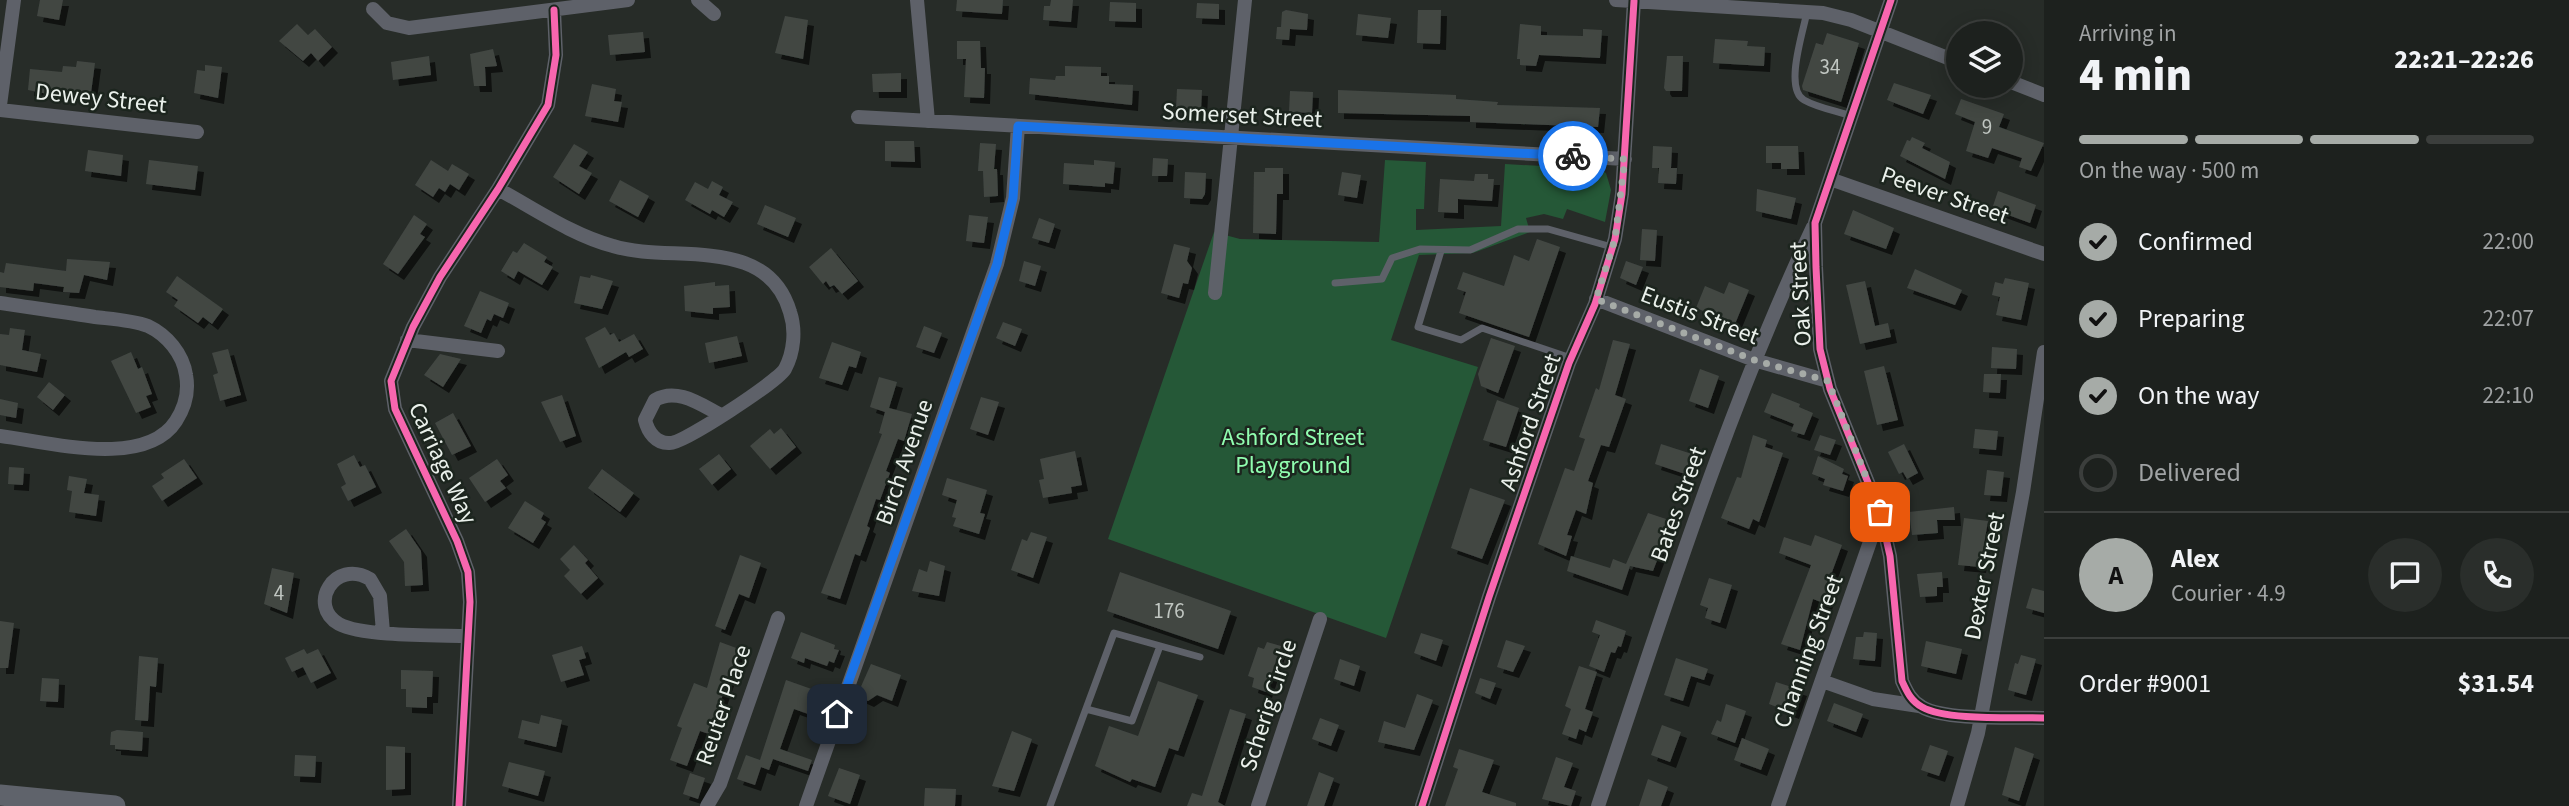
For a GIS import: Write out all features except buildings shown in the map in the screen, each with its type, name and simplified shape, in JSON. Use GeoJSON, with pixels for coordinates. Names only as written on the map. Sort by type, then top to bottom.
{"type":"FeatureCollection","features":[{"type":"Feature","properties":{"kind":"main road"},"geometry":{"type":"LineString","coordinates":[[0,795],[57,803],[115,806]]}},
{"type":"Feature","properties":{"kind":"street"},"geometry":{"type":"LineString","coordinates":[[0,107],[14,0]]}},
{"type":"Feature","properties":{"kind":"street"},"geometry":{"type":"LineString","coordinates":[[373,9],[387,23],[409,28],[628,0]]}},
{"type":"Feature","properties":{"kind":"street"},"geometry":{"type":"LineString","coordinates":[[698,0],[714,14]]}},
{"type":"Feature","properties":{"kind":"street"},"geometry":{"type":"LineString","coordinates":[[917,0],[928,121]]}},
{"type":"Feature","properties":{"kind":"street"},"geometry":{"type":"LineString","coordinates":[[1214,293],[1232,138],[1244,0]]}},
{"type":"Feature","properties":{"kind":"street"},"geometry":{"type":"LineString","coordinates":[[1616,0],[1807,12],[1851,20],[1946,57]]}},
{"type":"Feature","properties":{"kind":"street","name":"Oak Street"},"geometry":{"type":"LineString","coordinates":[[1891,0],[1815,223],[1820,349],[1828,381],[1880,512],[1891,568],[1902,681],[1909,697],[1919,706]]}},
{"type":"Feature","properties":{"kind":"street","name":"Ashford Street"},"geometry":{"type":"LineString","coordinates":[[1422,806],[1571,358],[1596,299],[1612,247],[1622,194],[1634,1]]}},
{"type":"Feature","properties":{"kind":"street","name":"Carriage Way"},"geometry":{"type":"LineString","coordinates":[[459,806],[468,636],[468,572],[439,499],[400,421],[391,394],[391,381],[407,340],[440,277],[498,189],[548,105],[556,55],[554,10]]}},
{"type":"Feature","properties":{"kind":"street"},"geometry":{"type":"LineString","coordinates":[[2023,87],[2044,95]]}},
{"type":"Feature","properties":{"kind":"street","name":"Dewey Street"},"geometry":{"type":"LineString","coordinates":[[0,107],[197,132]]}},
{"type":"Feature","properties":{"kind":"street","name":"Somerset Street"},"geometry":{"type":"LineString","coordinates":[[858,117],[1625,159]]}},
{"type":"Feature","properties":{"kind":"street","name":"Birch Avenue"},"geometry":{"type":"LineString","coordinates":[[806,806],[997,264],[1013,198],[1018,126]]}},
{"type":"Feature","properties":{"kind":"street","name":"Peever Street"},"geometry":{"type":"LineString","coordinates":[[1830,179],[2044,254]]}},
{"type":"Feature","properties":{"kind":"street"},"geometry":{"type":"LineString","coordinates":[[498,189],[591,239],[614,247],[635,251],[733,257],[769,278],[782,293],[790,312],[792,352],[784,371],[770,384],[721,415],[671,443],[663,443],[650,434],[645,420],[655,400],[670,395],[690,400],[721,415]]}},
{"type":"Feature","properties":{"kind":"street","name":"Bates Street"},"geometry":{"type":"LineString","coordinates":[[1598,806],[1754,360],[1815,223]]}},
{"type":"Feature","properties":{"kind":"street","name":"Eustis Street"},"geometry":{"type":"LineString","coordinates":[[1596,299],[1754,360],[1828,381]]}},
{"type":"Feature","properties":{"kind":"street"},"geometry":{"type":"LineString","coordinates":[[0,303],[101,317],[149,327],[174,347],[184,365],[187,386],[184,406],[174,424],[151,444],[131,450],[0,436]]}},
{"type":"Feature","properties":{"kind":"street"},"geometry":{"type":"LineString","coordinates":[[407,340],[498,351]]}},
{"type":"Feature","properties":{"kind":"street","name":"Dexter Street"},"geometry":{"type":"LineString","coordinates":[[1957,806],[1981,716],[2023,492],[2044,352]]}},
{"type":"Feature","properties":{"kind":"street","name":"Channing Street"},"geometry":{"type":"LineString","coordinates":[[1778,806],[1880,512]]}},
{"type":"Feature","properties":{"kind":"street"},"geometry":{"type":"LineString","coordinates":[[383,632],[380,596],[370,579],[353,573],[335,579],[329,585],[325,602],[331,618],[346,627],[383,632],[468,636]]}},
{"type":"Feature","properties":{"kind":"street","name":"Reuter Place"},"geometry":{"type":"LineString","coordinates":[[707,806],[720,784],[778,618]]}},
{"type":"Feature","properties":{"kind":"street","name":"Scherig Circle"},"geometry":{"type":"LineString","coordinates":[[1258,806],[1320,619]]}},
{"type":"Feature","properties":{"kind":"street"},"geometry":{"type":"LineString","coordinates":[[1822,681],[1873,699],[1919,706],[1930,711],[2044,718]]}},
{"type":"Feature","properties":{"kind":"lane"},"geometry":{"type":"LineString","coordinates":[[1807,12],[1794,81],[1796,93],[1804,100],[1851,116]]}},
{"type":"Feature","properties":{"kind":"lane"},"geometry":{"type":"LineString","coordinates":[[1335,283],[1382,279],[1392,258],[1420,249],[1470,250],[1518,229],[1548,229],[1612,247]]}},
{"type":"Feature","properties":{"kind":"lane"},"geometry":{"type":"LineString","coordinates":[[1441,251],[1418,327],[1461,340],[1482,328],[1571,358]]}},
{"type":"Feature","properties":{"kind":"lane"},"geometry":{"type":"LineString","coordinates":[[1050,806],[1114,633],[1200,657]]}},
{"type":"Feature","properties":{"kind":"lane"},"geometry":{"type":"LineString","coordinates":[[1086,709],[1132,722],[1160,646]]}},
{"type":"Feature","properties":{"kind":"green space","name":"Ashford Street Playground"},"geometry":{"type":"Polygon","coordinates":[[[1385,160],[1426,162],[1424,209],[1416,209],[1416,230],[1501,226],[1505,164],[1598,169],[1606,173],[1611,190],[1605,222],[1567,209],[1563,219],[1544,214],[1526,218],[1530,232],[1473,253],[1419,255],[1391,340],[1478,367],[1386,638],[1108,539],[1214,232],[1240,239],[1379,242],[1385,160]]]}},
{"type":"Feature","properties":{"kind":"cycle path"},"geometry":{"type":"LineString","coordinates":[[1891,0],[1815,223],[1820,349],[1830,389],[1880,512],[1890,556],[1902,681],[1908,692],[1922,707],[1947,714],[2044,718]]}},
{"type":"Feature","properties":{"kind":"cycle path"},"geometry":{"type":"LineString","coordinates":[[1422,806],[1489,597],[1569,363],[1595,304],[1615,239],[1622,194],[1634,1]]}},
{"type":"Feature","properties":{"kind":"cycle path"},"geometry":{"type":"LineString","coordinates":[[459,806],[470,602],[468,572],[457,541],[395,409],[391,381],[413,327],[440,277],[498,189],[548,105],[556,55],[554,10]]}},
{"type":"Feature","properties":{"kind":"way so far"},"geometry":{"type":"LineString","coordinates":[[1573,156],[1625,159],[1615,239],[1596,299],[1754,360],[1828,381],[1844,427],[1880,512]]}},
{"type":"Feature","properties":{"kind":"route"},"geometry":{"type":"LineString","coordinates":[[837,714],[900,544],[997,264],[1013,198],[1018,126],[1573,156]]}}]}
